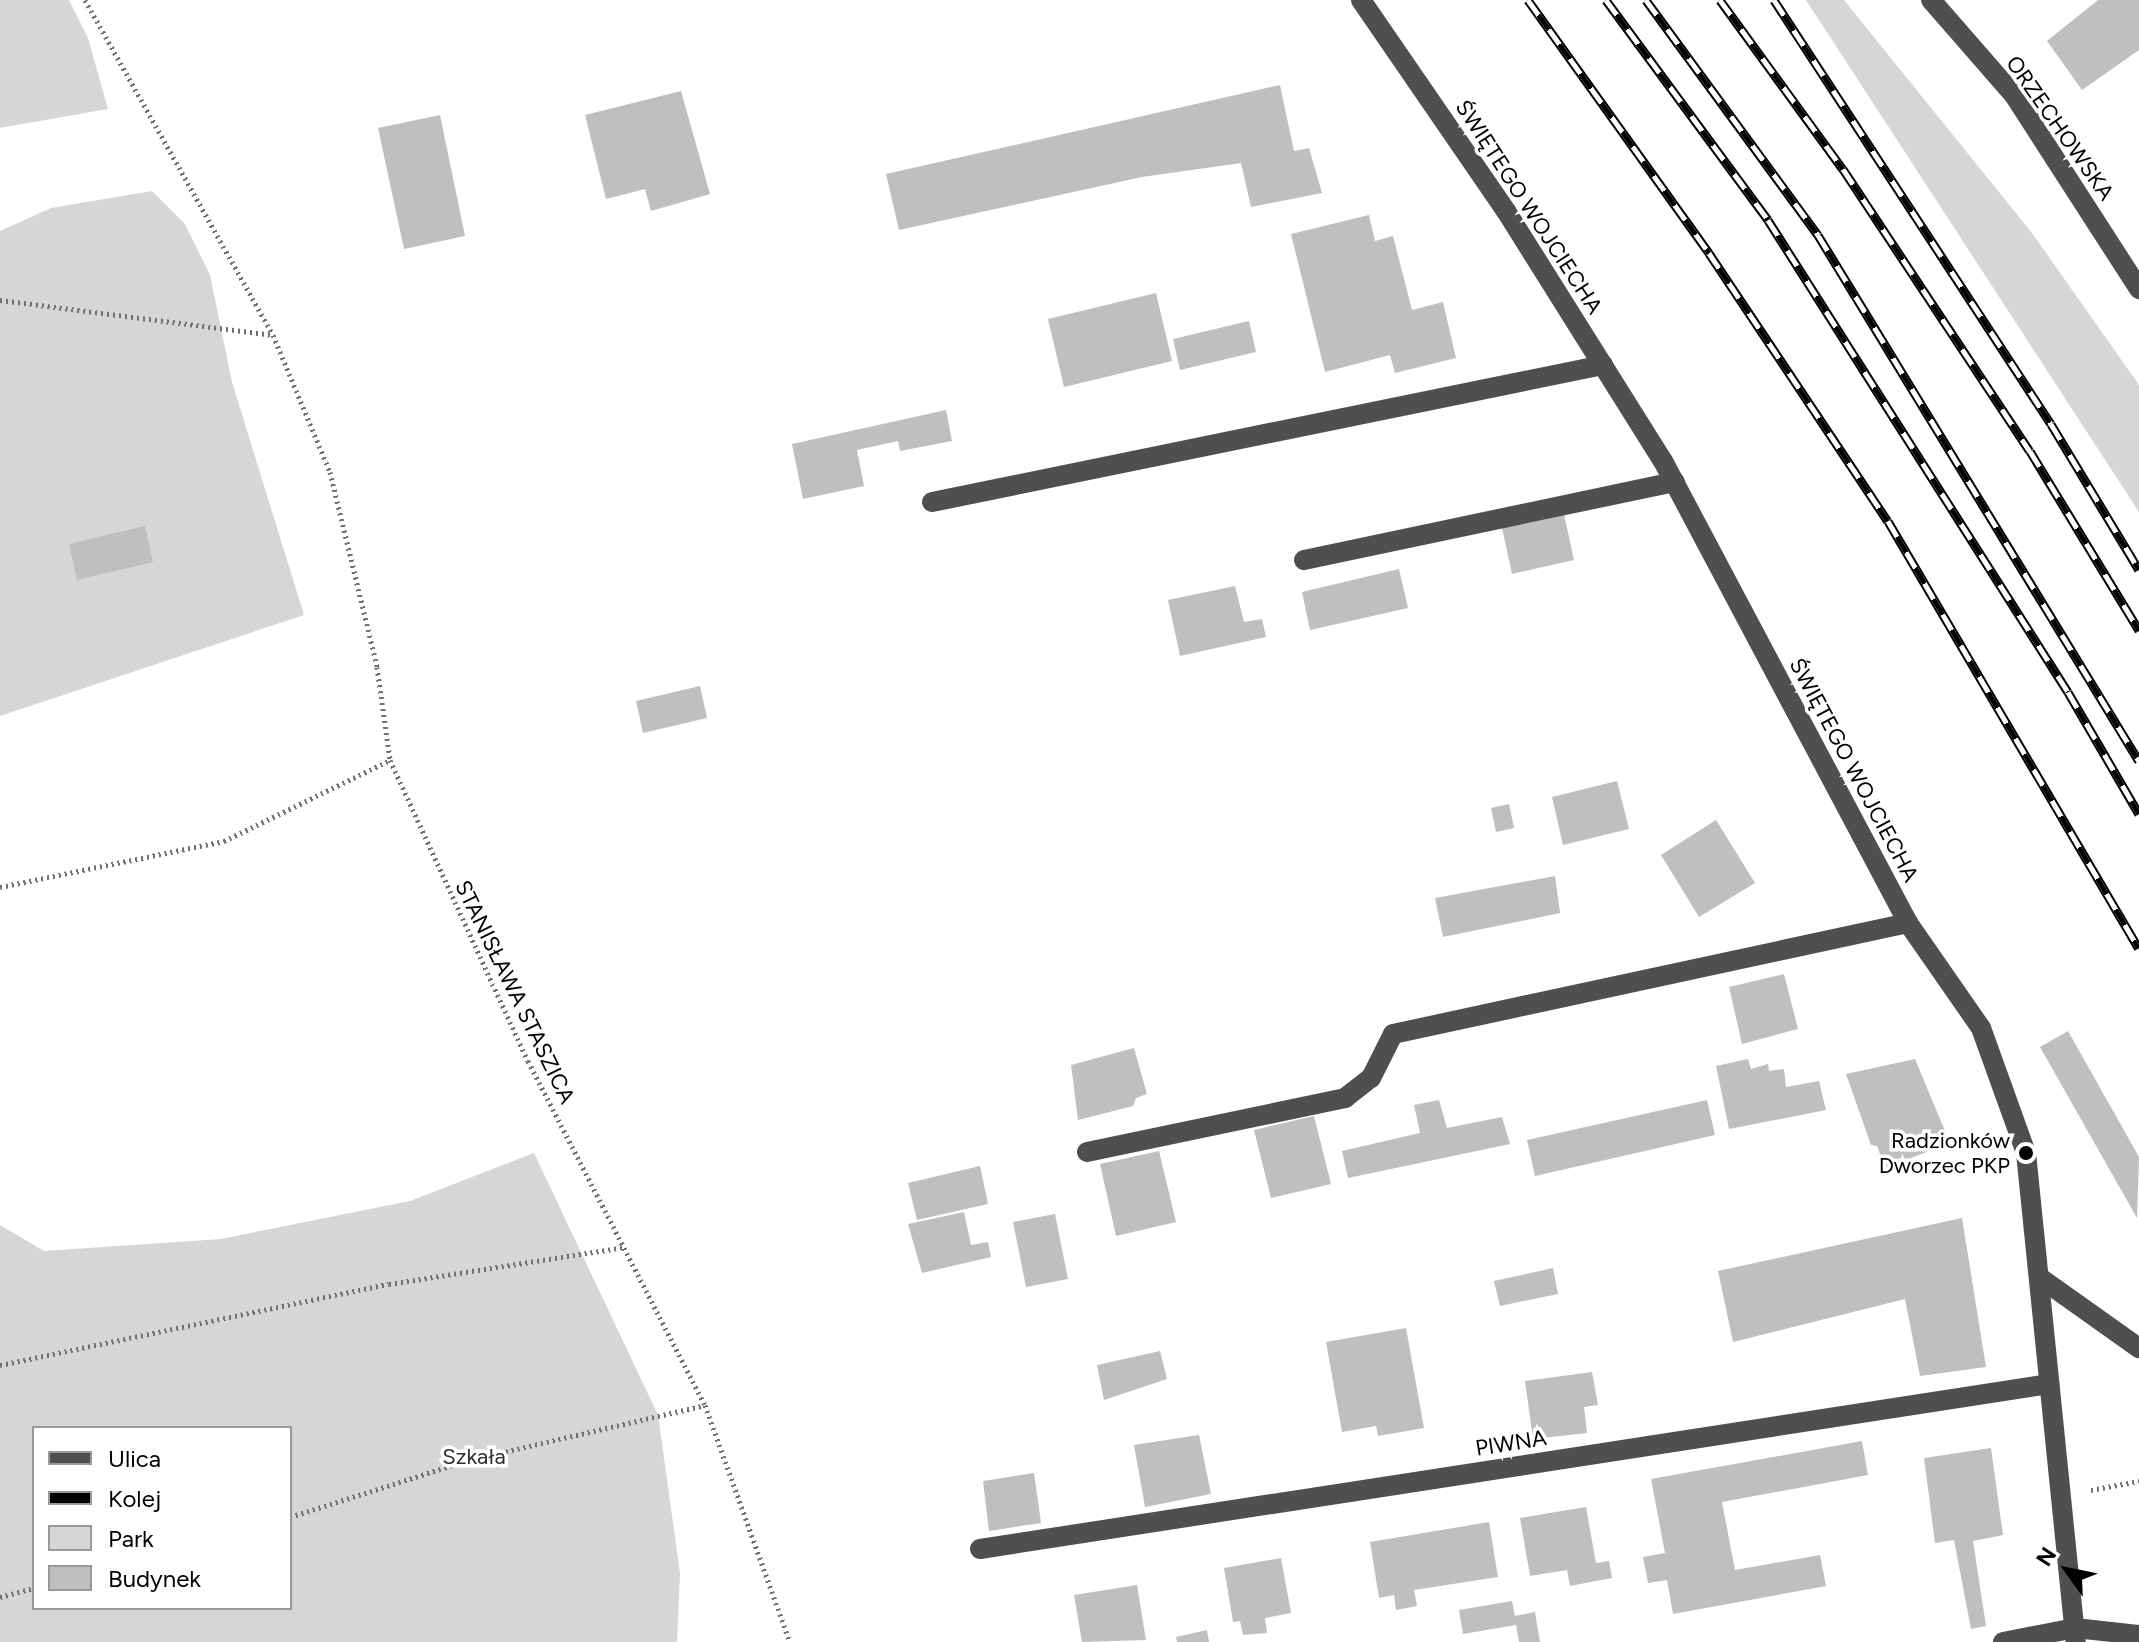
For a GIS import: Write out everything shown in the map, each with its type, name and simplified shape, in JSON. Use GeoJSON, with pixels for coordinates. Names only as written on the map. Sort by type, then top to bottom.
{"type":"FeatureCollection","features":[{"type":"Feature","properties":{"kind":"street","name":"ŚWIĘTEGO WOJCIECHA"},"geometry":{"type":"LineString","coordinates":[[1361,0],[1506,211],[1675,482],[1908,923],[1981,1028],[2026,1153],[2076,1635]]}},
{"type":"Feature","properties":{"kind":"street","name":"ORZECHOWSKA"},"geometry":{"type":"LineString","coordinates":[[1931,0],[2014,95],[2139,289]]}},
{"type":"Feature","properties":{"kind":"street"},"geometry":{"type":"LineString","coordinates":[[932,502],[1603,365]]}},
{"type":"Feature","properties":{"kind":"street"},"geometry":{"type":"LineString","coordinates":[[1304,560],[1675,482]]}},
{"type":"Feature","properties":{"kind":"street"},"geometry":{"type":"LineString","coordinates":[[1087,1152],[1345,1098],[1371,1078],[1393,1034],[1908,923]]}},
{"type":"Feature","properties":{"kind":"street"},"geometry":{"type":"LineString","coordinates":[[2039,1277],[2139,1348]]}},
{"type":"Feature","properties":{"kind":"street","name":"PIWNA"},"geometry":{"type":"LineString","coordinates":[[980,1549],[2049,1384]]}},
{"type":"Feature","properties":{"kind":"street"},"geometry":{"type":"LineString","coordinates":[[2003,1642],[2076,1635],[2139,1635]]}},
{"type":"Feature","properties":{"kind":"path","name":"STANISŁAWA STASZICA"},"geometry":{"type":"LineString","coordinates":[[85,0],[273,335],[330,472],[377,667],[390,760],[528,1061],[705,1405],[790,1642]]}},
{"type":"Feature","properties":{"kind":"path"},"geometry":{"type":"LineString","coordinates":[[0,300],[273,335]]}},
{"type":"Feature","properties":{"kind":"path"},"geometry":{"type":"LineString","coordinates":[[0,887],[224,841],[390,760]]}},
{"type":"Feature","properties":{"kind":"path"},"geometry":{"type":"LineString","coordinates":[[0,1365],[389,1284],[626,1247]]}},
{"type":"Feature","properties":{"kind":"path"},"geometry":{"type":"LineString","coordinates":[[292,1516],[465,1461],[705,1405]]}},
{"type":"Feature","properties":{"kind":"path"},"geometry":{"type":"LineString","coordinates":[[2062,1496],[2139,1481]]}},
{"type":"Feature","properties":{"kind":"path"},"geometry":{"type":"LineString","coordinates":[[0,1597],[32,1589]]}},
{"type":"Feature","properties":{"kind":"green space"},"geometry":{"type":"Polygon","coordinates":[[[0,0],[69,0],[88,38],[108,109],[0,128],[0,0]]]}},
{"type":"Feature","properties":{"kind":"green space"},"geometry":{"type":"Polygon","coordinates":[[[1806,0],[1844,0],[2032,233],[2139,385],[2139,512],[1806,0]]]}},
{"type":"Feature","properties":{"kind":"green space"},"geometry":{"type":"Polygon","coordinates":[[[152,191],[185,224],[210,275],[232,382],[304,615],[0,716],[0,231],[51,208],[152,191]]]}},
{"type":"Feature","properties":{"kind":"green space","name":"Szkała"},"geometry":{"type":"Polygon","coordinates":[[[534,1153],[658,1415],[680,1573],[677,1642],[0,1642],[0,1225],[44,1251],[221,1239],[410,1201],[534,1153]]]}},
{"type":"Feature","properties":{"kind":"building"},"geometry":{"type":"Polygon","coordinates":[[[2098,0],[2139,0],[2139,50],[2082,90],[2047,41],[2098,0]]]}},
{"type":"Feature","properties":{"kind":"building"},"geometry":{"type":"Polygon","coordinates":[[[1280,85],[1294,151],[1309,148],[1322,193],[1251,207],[1241,163],[1142,177],[899,230],[886,174],[1280,85]]]}},
{"type":"Feature","properties":{"kind":"building"},"geometry":{"type":"Polygon","coordinates":[[[681,91],[710,194],[651,211],[645,189],[606,199],[585,115],[681,91]]]}},
{"type":"Feature","properties":{"kind":"building"},"geometry":{"type":"Polygon","coordinates":[[[440,115],[465,236],[404,249],[378,128],[440,115]]]}},
{"type":"Feature","properties":{"kind":"building"},"geometry":{"type":"Polygon","coordinates":[[[1369,215],[1375,241],[1393,236],[1412,310],[1443,302],[1456,358],[1395,373],[1390,355],[1325,372],[1291,234],[1369,215]]]}},
{"type":"Feature","properties":{"kind":"building"},"geometry":{"type":"Polygon","coordinates":[[[1156,293],[1172,361],[1064,387],[1048,319],[1156,293]]]}},
{"type":"Feature","properties":{"kind":"building"},"geometry":{"type":"Polygon","coordinates":[[[1249,321],[1256,352],[1180,370],[1173,339],[1249,321]]]}},
{"type":"Feature","properties":{"kind":"building"},"geometry":{"type":"Polygon","coordinates":[[[946,410],[952,441],[900,451],[898,441],[857,450],[864,486],[803,499],[792,444],[946,410]]]}},
{"type":"Feature","properties":{"kind":"building"},"geometry":{"type":"Polygon","coordinates":[[[1564,514],[1574,560],[1512,574],[1502,528],[1564,514]]]}},
{"type":"Feature","properties":{"kind":"building"},"geometry":{"type":"Polygon","coordinates":[[[145,526],[153,562],[77,580],[69,544],[145,526]]]}},
{"type":"Feature","properties":{"kind":"building"},"geometry":{"type":"Polygon","coordinates":[[[1399,569],[1408,608],[1310,630],[1302,592],[1399,569]]]}},
{"type":"Feature","properties":{"kind":"building"},"geometry":{"type":"Polygon","coordinates":[[[1235,586],[1244,622],[1262,619],[1266,637],[1180,656],[1168,600],[1235,586]]]}},
{"type":"Feature","properties":{"kind":"building"},"geometry":{"type":"Polygon","coordinates":[[[700,686],[707,718],[643,733],[636,701],[700,686]]]}},
{"type":"Feature","properties":{"kind":"building"},"geometry":{"type":"Polygon","coordinates":[[[1617,781],[1629,829],[1563,845],[1552,797],[1617,781]]]}},
{"type":"Feature","properties":{"kind":"building"},"geometry":{"type":"Polygon","coordinates":[[[1509,804],[1514,828],[1496,832],[1491,808],[1509,804]]]}},
{"type":"Feature","properties":{"kind":"building"},"geometry":{"type":"Polygon","coordinates":[[[1716,820],[1755,883],[1699,917],[1661,855],[1716,820]]]}},
{"type":"Feature","properties":{"kind":"building"},"geometry":{"type":"Polygon","coordinates":[[[1555,876],[1560,913],[1443,937],[1435,898],[1555,876]]]}},
{"type":"Feature","properties":{"kind":"building"},"geometry":{"type":"Polygon","coordinates":[[[1784,974],[1798,1029],[1742,1044],[1729,987],[1784,974]]]}},
{"type":"Feature","properties":{"kind":"building"},"geometry":{"type":"Polygon","coordinates":[[[2068,1031],[2139,1157],[2137,1218],[2040,1047],[2068,1031]]]}},
{"type":"Feature","properties":{"kind":"building"},"geometry":{"type":"Polygon","coordinates":[[[1134,1048],[1147,1094],[1136,1098],[1133,1106],[1078,1120],[1071,1065],[1134,1048]]]}},
{"type":"Feature","properties":{"kind":"building"},"geometry":{"type":"Polygon","coordinates":[[[1748,1059],[1751,1069],[1768,1064],[1769,1071],[1784,1069],[1786,1087],[1819,1081],[1826,1110],[1729,1129],[1716,1066],[1748,1059]]]}},
{"type":"Feature","properties":{"kind":"building"},"geometry":{"type":"Polygon","coordinates":[[[1915,1059],[1950,1143],[1885,1168],[1877,1146],[1871,1145],[1846,1074],[1915,1059]]]}},
{"type":"Feature","properties":{"kind":"building"},"geometry":{"type":"Polygon","coordinates":[[[1439,1100],[1447,1128],[1502,1117],[1510,1144],[1348,1178],[1342,1151],[1420,1133],[1414,1105],[1439,1100]]]}},
{"type":"Feature","properties":{"kind":"building"},"geometry":{"type":"Polygon","coordinates":[[[1707,1100],[1715,1135],[1535,1176],[1527,1140],[1707,1100]]]}},
{"type":"Feature","properties":{"kind":"building"},"geometry":{"type":"Polygon","coordinates":[[[1314,1116],[1331,1184],[1271,1198],[1254,1130],[1314,1116]]]}},
{"type":"Feature","properties":{"kind":"building"},"geometry":{"type":"Polygon","coordinates":[[[1159,1151],[1176,1222],[1116,1236],[1100,1164],[1159,1151]]]}},
{"type":"Feature","properties":{"kind":"building"},"geometry":{"type":"Polygon","coordinates":[[[980,1166],[988,1204],[917,1220],[908,1183],[980,1166]]]}},
{"type":"Feature","properties":{"kind":"building"},"geometry":{"type":"Polygon","coordinates":[[[964,1212],[971,1245],[988,1242],[991,1257],[922,1273],[908,1224],[964,1212]]]}},
{"type":"Feature","properties":{"kind":"building"},"geometry":{"type":"Polygon","coordinates":[[[1055,1214],[1068,1279],[1026,1287],[1013,1222],[1055,1214]]]}},
{"type":"Feature","properties":{"kind":"building"},"geometry":{"type":"Polygon","coordinates":[[[1962,1218],[1986,1367],[1920,1376],[1905,1299],[1733,1342],[1718,1271],[1962,1218]]]}},
{"type":"Feature","properties":{"kind":"building"},"geometry":{"type":"Polygon","coordinates":[[[1553,1268],[1558,1294],[1500,1306],[1494,1281],[1553,1268]]]}},
{"type":"Feature","properties":{"kind":"building"},"geometry":{"type":"Polygon","coordinates":[[[1406,1328],[1424,1428],[1378,1436],[1376,1426],[1342,1432],[1326,1342],[1406,1328]]]}},
{"type":"Feature","properties":{"kind":"building"},"geometry":{"type":"Polygon","coordinates":[[[1160,1351],[1167,1379],[1104,1400],[1097,1365],[1160,1351]]]}},
{"type":"Feature","properties":{"kind":"building"},"geometry":{"type":"Polygon","coordinates":[[[1592,1372],[1598,1405],[1584,1407],[1587,1433],[1533,1439],[1525,1381],[1592,1372]]]}},
{"type":"Feature","properties":{"kind":"building"},"geometry":{"type":"Polygon","coordinates":[[[1199,1435],[1211,1494],[1145,1507],[1134,1445],[1199,1435]]]}},
{"type":"Feature","properties":{"kind":"building"},"geometry":{"type":"Polygon","coordinates":[[[1862,1441],[1868,1475],[1722,1502],[1735,1570],[1820,1555],[1826,1586],[1673,1614],[1667,1580],[1648,1583],[1643,1557],[1665,1553],[1651,1479],[1862,1441]]]}},
{"type":"Feature","properties":{"kind":"building"},"geometry":{"type":"Polygon","coordinates":[[[1991,1448],[2003,1535],[1973,1541],[1986,1626],[1971,1629],[1954,1540],[1935,1543],[1924,1458],[1991,1448]]]}},
{"type":"Feature","properties":{"kind":"building"},"geometry":{"type":"Polygon","coordinates":[[[1034,1473],[1041,1523],[989,1531],[983,1481],[1034,1473]]]}},
{"type":"Feature","properties":{"kind":"building"},"geometry":{"type":"Polygon","coordinates":[[[1586,1507],[1596,1563],[1609,1561],[1612,1578],[1570,1586],[1567,1570],[1530,1576],[1520,1518],[1586,1507]]]}},
{"type":"Feature","properties":{"kind":"building"},"geometry":{"type":"Polygon","coordinates":[[[1489,1522],[1498,1577],[1414,1590],[1417,1606],[1396,1610],[1394,1595],[1379,1598],[1370,1542],[1489,1522]]]}},
{"type":"Feature","properties":{"kind":"building"},"geometry":{"type":"Polygon","coordinates":[[[1281,1558],[1291,1613],[1265,1618],[1267,1633],[1243,1635],[1240,1621],[1233,1622],[1224,1568],[1281,1558]]]}},
{"type":"Feature","properties":{"kind":"building"},"geometry":{"type":"Polygon","coordinates":[[[1137,1585],[1146,1640],[1082,1642],[1074,1595],[1137,1585]]]}},
{"type":"Feature","properties":{"kind":"building"},"geometry":{"type":"Polygon","coordinates":[[[1512,1601],[1515,1616],[1535,1612],[1540,1642],[1519,1642],[1516,1625],[1463,1634],[1459,1610],[1512,1601]]]}},
{"type":"Feature","properties":{"kind":"building"},"geometry":{"type":"Polygon","coordinates":[[[1207,1630],[1209,1642],[1177,1642],[1176,1637],[1207,1630]]]}},
{"type":"Feature","properties":{"kind":"railway"},"geometry":{"type":"LineString","coordinates":[[1528,0],[1709,253],[1888,521],[2139,948]]}},
{"type":"Feature","properties":{"kind":"railway"},"geometry":{"type":"LineString","coordinates":[[1606,0],[1768,220],[2068,692],[2139,814]]}},
{"type":"Feature","properties":{"kind":"railway"},"geometry":{"type":"LineString","coordinates":[[1646,0],[1818,235],[2139,761]]}},
{"type":"Feature","properties":{"kind":"railway"},"geometry":{"type":"LineString","coordinates":[[1720,0],[1843,169],[2030,451],[2139,630]]}},
{"type":"Feature","properties":{"kind":"railway"},"geometry":{"type":"LineString","coordinates":[[1774,0],[2051,424],[2139,570]]}},
{"type":"Feature","properties":{"kind":"place","name":"Radzionków Dworzec PKP"},"geometry":{"type":"Point","coordinates":[2026,1153]}}]}
